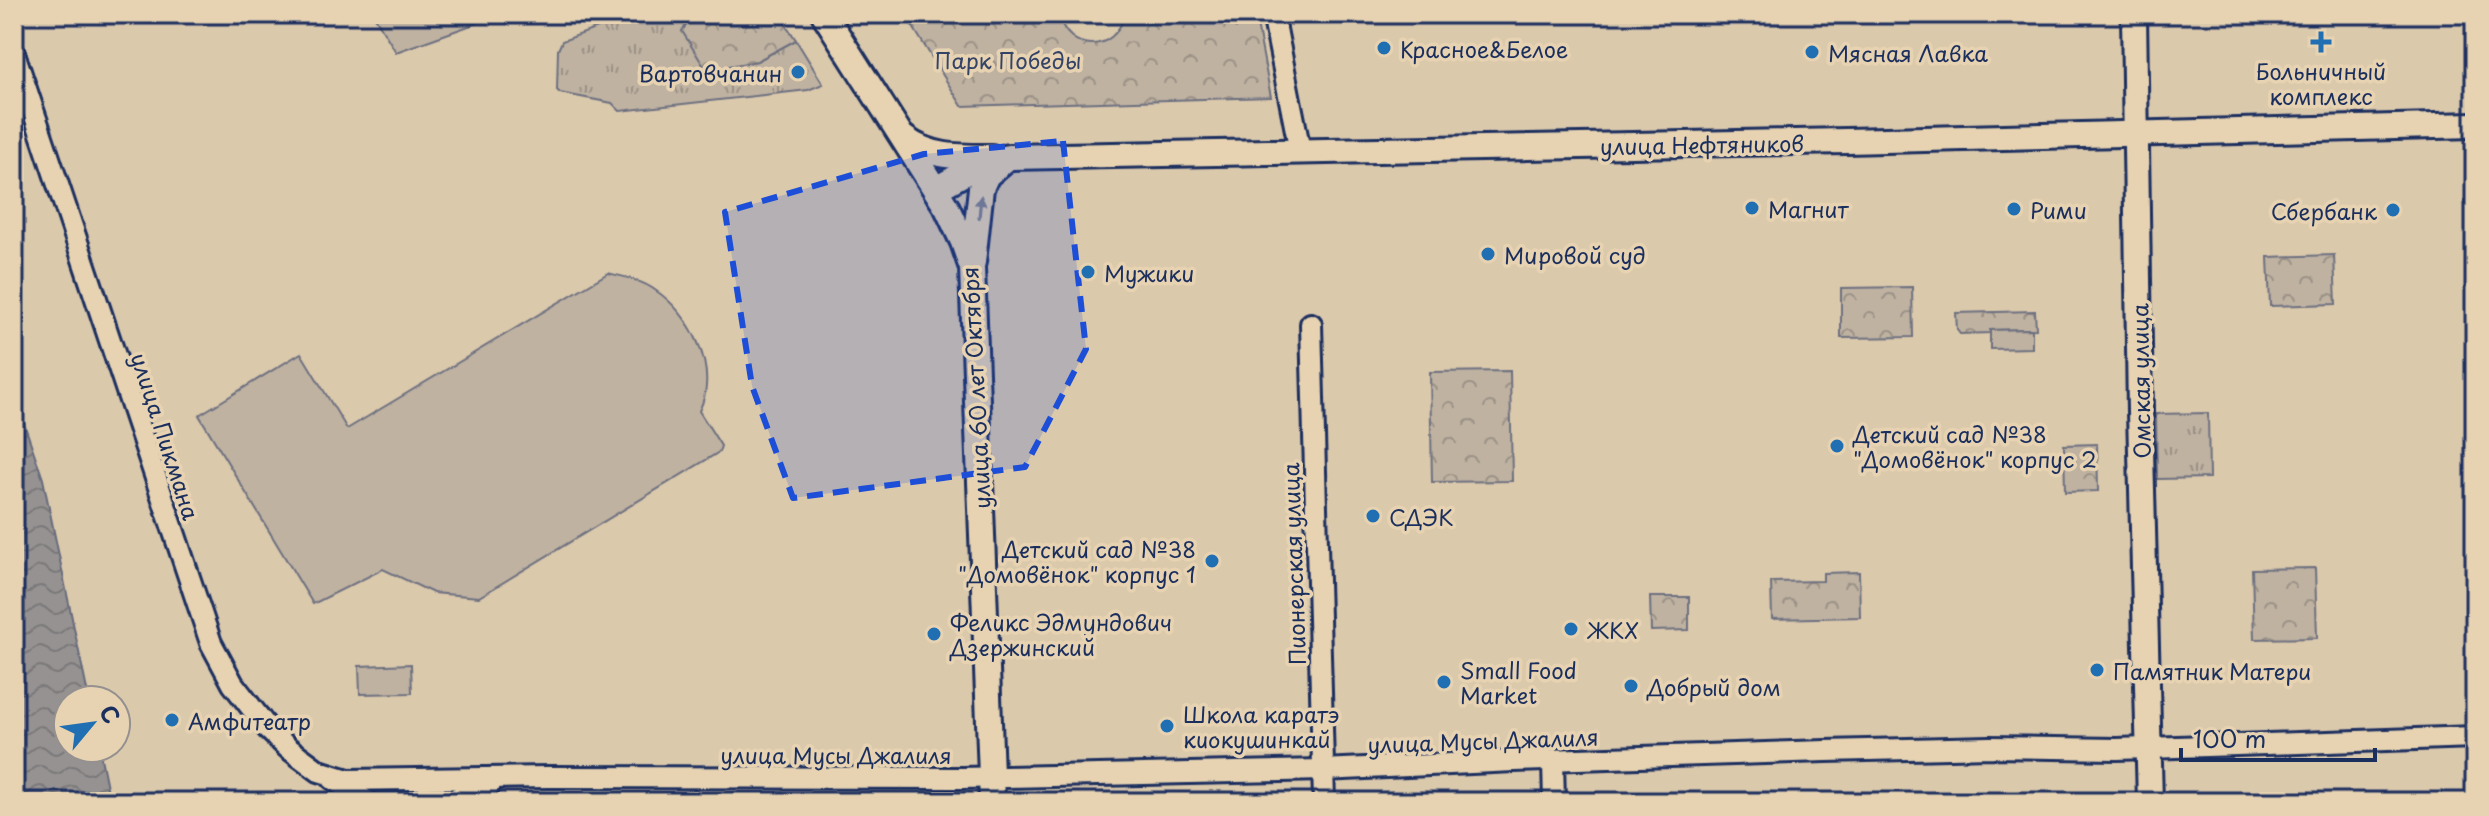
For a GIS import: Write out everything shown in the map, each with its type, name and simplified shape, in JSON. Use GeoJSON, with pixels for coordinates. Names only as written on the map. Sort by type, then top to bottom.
{"type":"FeatureCollection","features":[{"type":"Feature","properties":{"kind":"main road","name":"улица 60 лет Октября"},"geometry":{"type":"LineString","coordinates":[[824,14],[936,189],[956,225],[972,268],[992,802]]}},
{"type":"Feature","properties":{"kind":"main road","name":"Омская улица"},"geometry":{"type":"LineString","coordinates":[[2134,14],[2150,802]]}},
{"type":"Feature","properties":{"kind":"main road","name":"улица Нефтяников"},"geometry":{"type":"LineString","coordinates":[[936,189],[975,167],[1009,157],[2475,125]]}},
{"type":"Feature","properties":{"kind":"main road"},"geometry":{"type":"LineString","coordinates":[[898,132],[919,147],[944,156],[1009,157]]}},
{"type":"Feature","properties":{"kind":"main road"},"geometry":{"type":"LineString","coordinates":[[972,268],[981,188],[987,175],[1009,157]]}},
{"type":"Feature","properties":{"kind":"street"},"geometry":{"type":"LineString","coordinates":[[1273,14],[1300,151]]}},
{"type":"Feature","properties":{"kind":"street","name":"улица Пикмана"},"geometry":{"type":"LineString","coordinates":[[14,53],[211,643],[249,707],[288,748],[319,771],[348,780]]}},
{"type":"Feature","properties":{"kind":"street","name":"Пионерская улица"},"geometry":{"type":"LineString","coordinates":[[1311,324],[1324,802]]}},
{"type":"Feature","properties":{"kind":"street","name":"улица Мусы Джалиля"},"geometry":{"type":"LineString","coordinates":[[348,780],[991,777],[1323,770],[1990,747],[2149,748],[2475,737]]}},
{"type":"Feature","properties":{"kind":"street"},"geometry":{"type":"LineString","coordinates":[[1553,761],[1554,802]]}},
{"type":"Feature","properties":{"kind":"street"},"geometry":{"type":"LineString","coordinates":[[319,771],[368,802]]}},
{"type":"Feature","properties":{"kind":"street"},"geometry":{"type":"LineString","coordinates":[[451,802],[475,788],[519,778]]}},
{"type":"Feature","properties":{"kind":"street"},"geometry":{"type":"LineString","coordinates":[[425,780],[426,802]]}},
{"type":"Feature","properties":{"kind":"highlighted area"},"geometry":{"type":"Polygon","coordinates":[[[1063,141],[1086,349],[1025,467],[793,498],[752,386],[725,212],[924,154],[1063,141]]]}},
{"type":"Feature","properties":{"kind":"green space"},"geometry":{"type":"Polygon","coordinates":[[[373,14],[480,14],[480,22],[396,52],[373,14]]]}},
{"type":"Feature","properties":{"kind":"green space"},"geometry":{"type":"Polygon","coordinates":[[[636,14],[695,14],[682,31],[723,67],[757,61],[796,40],[823,84],[808,90],[620,111],[612,103],[557,90],[558,50],[562,41],[636,14]]]}},
{"type":"Feature","properties":{"kind":"green space"},"geometry":{"type":"Polygon","coordinates":[[[695,14],[779,14],[796,40],[757,61],[708,73],[682,31],[695,14]]]}},
{"type":"Feature","properties":{"kind":"green space","name":"Парк Победы"},"geometry":{"type":"Polygon","coordinates":[[[905,14],[1059,14],[1071,36],[1092,44],[1112,36],[1124,14],[1255,14],[1271,97],[962,106],[905,14]]]}},
{"type":"Feature","properties":{"kind":"green space"},"geometry":{"type":"Polygon","coordinates":[[[2334,255],[2336,304],[2270,306],[2268,257],[2334,255]]]}},
{"type":"Feature","properties":{"kind":"green space"},"geometry":{"type":"Polygon","coordinates":[[[608,273],[638,281],[655,290],[680,313],[690,328],[704,361],[706,378],[705,395],[699,411],[721,446],[719,452],[479,597],[433,593],[383,569],[313,604],[199,415],[301,353],[347,429],[608,273]]]}},
{"type":"Feature","properties":{"kind":"green space"},"geometry":{"type":"Polygon","coordinates":[[[1912,287],[1913,337],[1841,338],[1841,288],[1912,287]]]}},
{"type":"Feature","properties":{"kind":"green space"},"geometry":{"type":"Polygon","coordinates":[[[2035,311],[2036,329],[1960,334],[1957,330],[1956,313],[2035,311]]]}},
{"type":"Feature","properties":{"kind":"green space"},"geometry":{"type":"Polygon","coordinates":[[[2032,329],[2032,348],[1990,349],[1990,330],[2032,329]]]}},
{"type":"Feature","properties":{"kind":"green space"},"geometry":{"type":"Polygon","coordinates":[[[1510,371],[1512,481],[1432,482],[1430,372],[1510,371]]]}},
{"type":"Feature","properties":{"kind":"green space"},"geometry":{"type":"Polygon","coordinates":[[[2208,413],[2209,478],[2157,479],[2156,414],[2208,413]]]}},
{"type":"Feature","properties":{"kind":"green space"},"geometry":{"type":"Polygon","coordinates":[[[2097,444],[2098,491],[2065,492],[2064,445],[2097,444]]]}},
{"type":"Feature","properties":{"kind":"green space"},"geometry":{"type":"Polygon","coordinates":[[[2315,568],[2317,638],[2254,639],[2252,569],[2315,568]]]}},
{"type":"Feature","properties":{"kind":"green space"},"geometry":{"type":"Polygon","coordinates":[[[1859,572],[1860,617],[1772,619],[1771,582],[1823,581],[1823,573],[1859,572]]]}},
{"type":"Feature","properties":{"kind":"green space"},"geometry":{"type":"Polygon","coordinates":[[[1650,597],[1689,597],[1689,630],[1651,631],[1650,597]]]}},
{"type":"Feature","properties":{"kind":"green space"},"geometry":{"type":"Polygon","coordinates":[[[411,664],[412,693],[360,694],[359,666],[411,664]]]}},
{"type":"Feature","properties":{"kind":"water"},"geometry":{"type":"Polygon","coordinates":[[[14,394],[43,479],[86,684],[52,684],[52,764],[102,764],[110,802],[14,802],[14,394]]]}},
{"type":"Feature","properties":{"kind":"place","name":"Больничный комплекс"},"geometry":{"type":"Point","coordinates":[2321,42]}},
{"type":"Feature","properties":{"kind":"place","name":"Красное&Белое"},"geometry":{"type":"Point","coordinates":[1384,48]}},
{"type":"Feature","properties":{"kind":"place","name":"Мясная Лавка"},"geometry":{"type":"Point","coordinates":[1812,52]}},
{"type":"Feature","properties":{"kind":"place","name":"Вартовчанин"},"geometry":{"type":"Point","coordinates":[798,72]}},
{"type":"Feature","properties":{"kind":"place","name":"Магнит"},"geometry":{"type":"Point","coordinates":[1752,208]}},
{"type":"Feature","properties":{"kind":"place","name":"Рими"},"geometry":{"type":"Point","coordinates":[2014,209]}},
{"type":"Feature","properties":{"kind":"place","name":"Сбербанк"},"geometry":{"type":"Point","coordinates":[2393,210]}},
{"type":"Feature","properties":{"kind":"place","name":"Мировой суд"},"geometry":{"type":"Point","coordinates":[1488,254]}},
{"type":"Feature","properties":{"kind":"place","name":"Мужики"},"geometry":{"type":"Point","coordinates":[1088,272]}},
{"type":"Feature","properties":{"kind":"place","name":"Детский сад №38 \"Домовёнок\" корпус 2"},"geometry":{"type":"Point","coordinates":[1837,446]}},
{"type":"Feature","properties":{"kind":"place","name":"СДЭК"},"geometry":{"type":"Point","coordinates":[1373,516]}},
{"type":"Feature","properties":{"kind":"place","name":"Детский сад №38 \"Домовёнок\" корпус 1"},"geometry":{"type":"Point","coordinates":[1212,561]}},
{"type":"Feature","properties":{"kind":"place","name":"ЖКХ"},"geometry":{"type":"Point","coordinates":[1571,629]}},
{"type":"Feature","properties":{"kind":"place","name":"Феликс Эдмундович Дзержинский"},"geometry":{"type":"Point","coordinates":[934,634]}},
{"type":"Feature","properties":{"kind":"place","name":"Памятник Матери"},"geometry":{"type":"Point","coordinates":[2097,670]}},
{"type":"Feature","properties":{"kind":"place","name":"Small Food Market"},"geometry":{"type":"Point","coordinates":[1444,682]}},
{"type":"Feature","properties":{"kind":"place","name":"Добрый дом"},"geometry":{"type":"Point","coordinates":[1631,686]}},
{"type":"Feature","properties":{"kind":"place","name":"Амфитеатр"},"geometry":{"type":"Point","coordinates":[172,720]}},
{"type":"Feature","properties":{"kind":"place","name":"Школа каратэ киокушинкай"},"geometry":{"type":"Point","coordinates":[1167,726]}}]}
